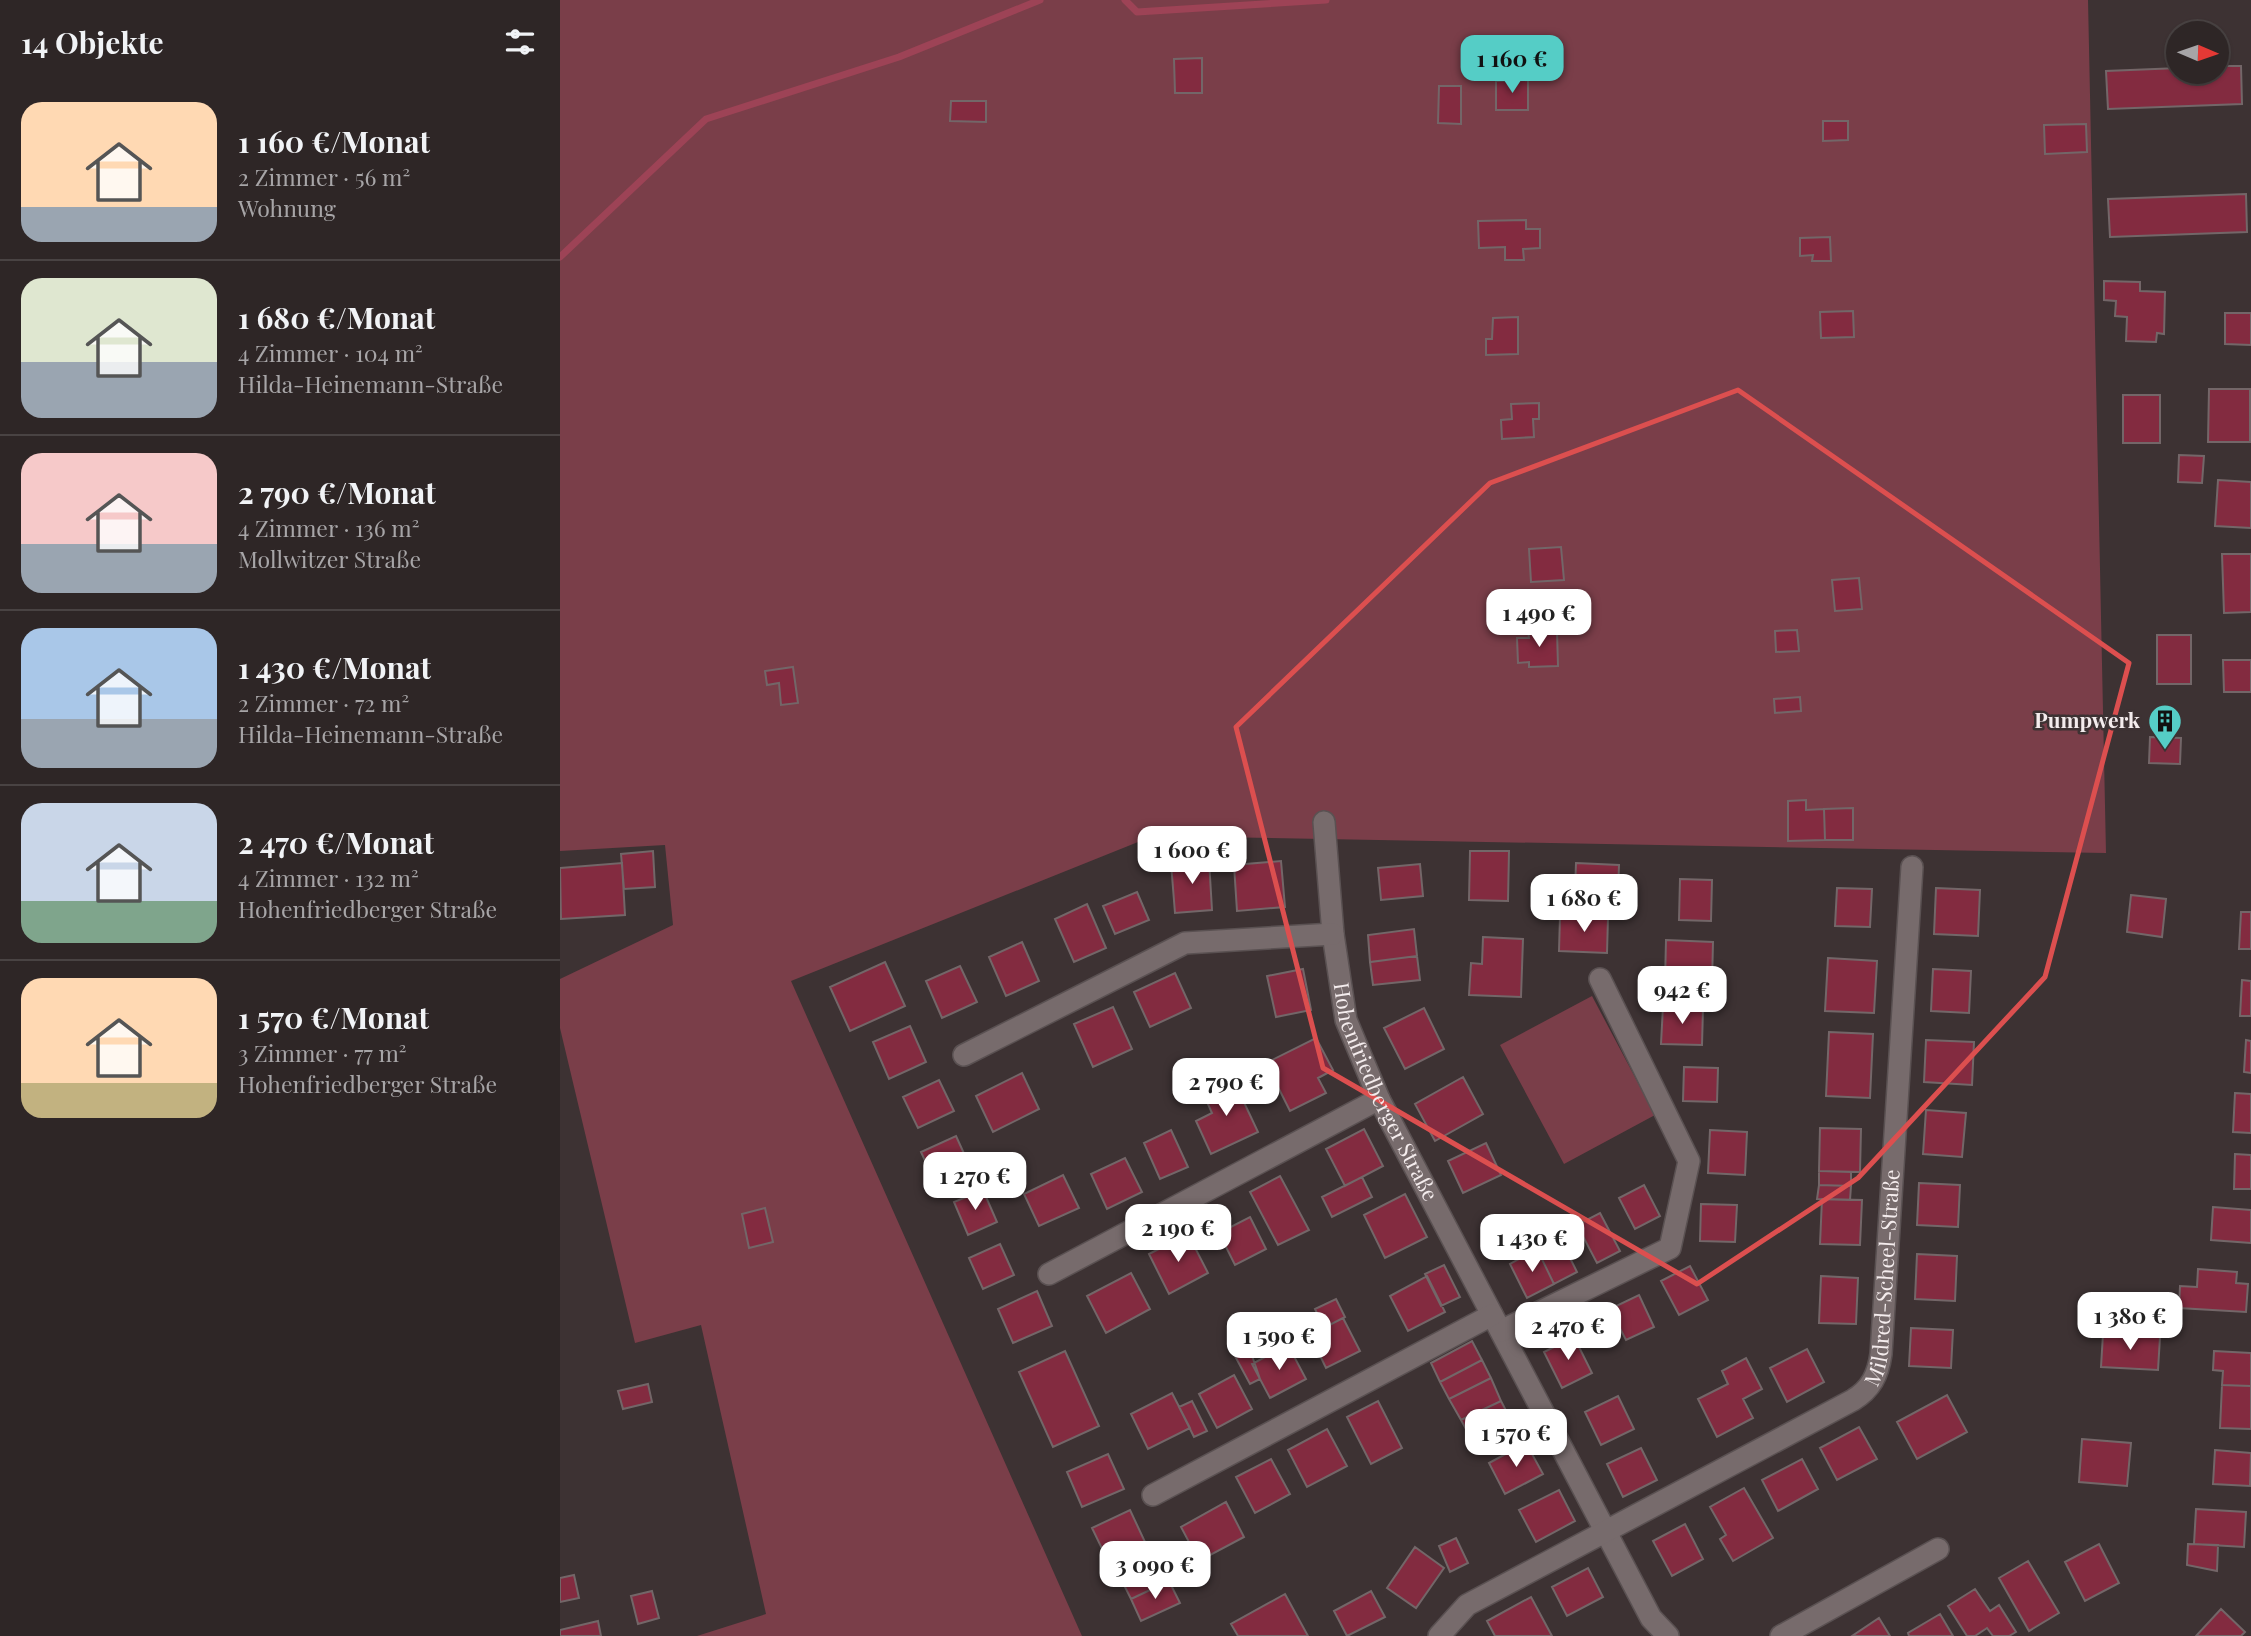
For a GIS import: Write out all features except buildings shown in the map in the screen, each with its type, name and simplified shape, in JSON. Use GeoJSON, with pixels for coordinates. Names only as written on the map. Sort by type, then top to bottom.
{"type":"FeatureCollection","features":[{"type":"Feature","properties":{"kind":"street","name":"Hohenfriedberger Straße"},"geometry":{"type":"LineString","coordinates":[[1324,822],[1333,934],[1346,1020],[1379,1099],[1651,1618],[1668,1636]]}},
{"type":"Feature","properties":{"kind":"street","name":"Mildred-Scheel-Straße"},"geometry":{"type":"LineString","coordinates":[[1439,1636],[1466,1605],[1853,1401],[1866,1391],[1872,1382],[1881,1354],[1912,867]]}},
{"type":"Feature","properties":{"kind":"street"},"geometry":{"type":"LineString","coordinates":[[964,1055],[1185,943],[1333,934]]}},
{"type":"Feature","properties":{"kind":"street"},"geometry":{"type":"LineString","coordinates":[[1153,1495],[1496,1323],[1671,1248],[1689,1161],[1601,979]]}},
{"type":"Feature","properties":{"kind":"street"},"geometry":{"type":"LineString","coordinates":[[1049,1274],[1379,1099]]}},
{"type":"Feature","properties":{"kind":"street"},"geometry":{"type":"LineString","coordinates":[[1781,1636],[1938,1549]]}},
{"type":"Feature","properties":{"kind":"highlighted area"},"geometry":{"type":"Polygon","coordinates":[[[1738,390],[2129,663],[2045,977],[1858,1178],[1697,1284],[1323,1068],[1236,727],[1490,483],[1738,390]]]}},
{"type":"Feature","properties":{"kind":"shaded area"},"geometry":{"type":"Polygon","coordinates":[[[560,0],[2088,0],[2106,853],[1153,836],[791,981],[1082,1636],[697,1636],[766,1614],[701,1325],[635,1343],[560,1028],[560,979],[673,925],[665,845],[560,851],[560,0]]]}},
{"type":"Feature","properties":{"kind":"shaded area"},"geometry":{"type":"Polygon","coordinates":[[[1592,996],[1655,1115],[1564,1164],[1500,1045],[1592,996]]]}},
{"type":"Feature","properties":{"kind":"waterway"},"geometry":{"type":"LineString","coordinates":[[560,257],[706,119],[899,57],[1040,0]]}},
{"type":"Feature","properties":{"kind":"waterway"},"geometry":{"type":"LineString","coordinates":[[1125,0],[1137,12],[1326,0]]}},
{"type":"Feature","properties":{"kind":"place","name":"Pumpwerk"},"geometry":{"type":"Point","coordinates":[2165,751]}}]}
